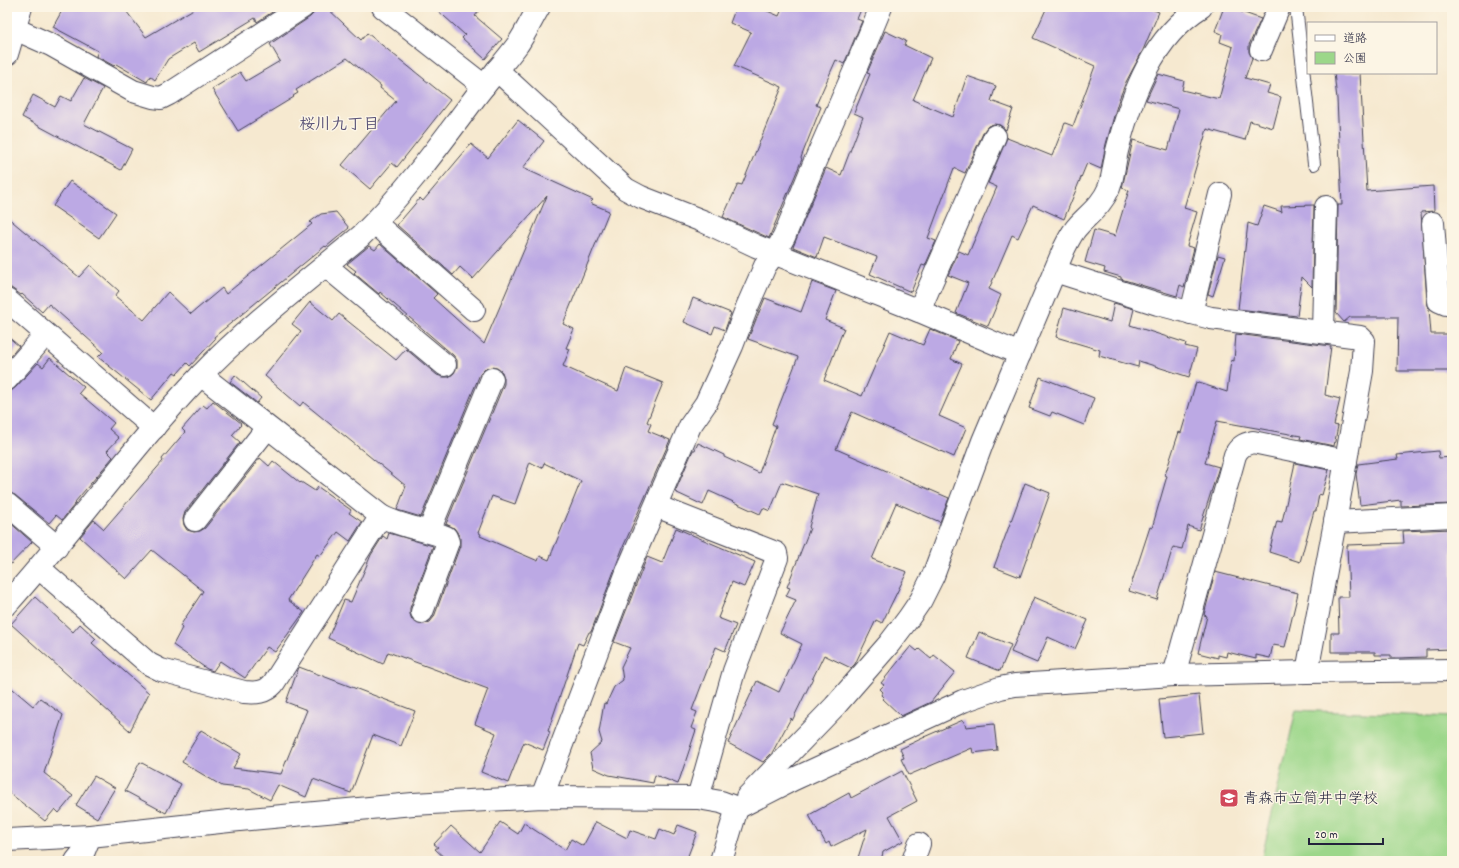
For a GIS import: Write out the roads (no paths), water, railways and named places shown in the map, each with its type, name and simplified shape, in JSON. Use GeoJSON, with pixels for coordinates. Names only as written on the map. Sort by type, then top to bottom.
{"type":"FeatureCollection","features":[{"type":"Feature","properties":{"kind":"street"},"geometry":{"type":"LineString","coordinates":[[7,54],[21,7]]}},
{"type":"Feature","properties":{"kind":"street"},"geometry":{"type":"LineString","coordinates":[[15,29],[51,45],[133,91],[161,98],[170,94],[304,7]]}},
{"type":"Feature","properties":{"kind":"street"},"geometry":{"type":"LineString","coordinates":[[383,7],[491,78],[626,189],[641,197],[706,222],[774,254],[800,262],[1020,354]]}},
{"type":"Feature","properties":{"kind":"street"},"geometry":{"type":"LineString","coordinates":[[7,604],[40,568],[154,428],[201,376],[247,331],[326,266],[375,222],[442,142],[519,42],[539,7]]}},
{"type":"Feature","properties":{"kind":"street"},"geometry":{"type":"LineString","coordinates":[[542,797],[630,567],[690,426],[706,403],[732,346],[765,266],[784,237],[881,7]]}},
{"type":"Feature","properties":{"kind":"street"},"geometry":{"type":"LineString","coordinates":[[1261,50],[1279,7]]}},
{"type":"Feature","properties":{"kind":"street"},"geometry":{"type":"LineString","coordinates":[[721,861],[737,808],[835,706],[888,644],[921,600],[933,576],[983,441],[1055,271],[1072,234],[1104,199],[1113,176],[1117,150],[1123,127],[1147,66],[1165,39],[1195,8]]}},
{"type":"Feature","properties":{"kind":"street"},"geometry":{"type":"LineString","coordinates":[[919,311],[995,136]]}},
{"type":"Feature","properties":{"kind":"street"},"geometry":{"type":"LineString","coordinates":[[1191,313],[1220,194]]}},
{"type":"Feature","properties":{"kind":"street"},"geometry":{"type":"LineString","coordinates":[[1323,332],[1326,207]]}},
{"type":"Feature","properties":{"kind":"street"},"geometry":{"type":"LineString","coordinates":[[375,222],[474,310]]}},
{"type":"Feature","properties":{"kind":"street"},"geometry":{"type":"LineString","coordinates":[[1433,223],[1439,301],[1452,305]]}},
{"type":"Feature","properties":{"kind":"street"},"geometry":{"type":"LineString","coordinates":[[326,266],[445,365]]}},
{"type":"Feature","properties":{"kind":"street"},"geometry":{"type":"LineString","coordinates":[[1055,271],[1191,313],[1237,322],[1360,337],[1364,342],[1362,371],[1307,672]]}},
{"type":"Feature","properties":{"kind":"street"},"geometry":{"type":"LineString","coordinates":[[7,300],[154,428]]}},
{"type":"Feature","properties":{"kind":"street"},"geometry":{"type":"LineString","coordinates":[[7,380],[46,334]]}},
{"type":"Feature","properties":{"kind":"street"},"geometry":{"type":"LineString","coordinates":[[201,376],[381,516],[391,522],[429,531],[446,537],[448,542],[422,612]]}},
{"type":"Feature","properties":{"kind":"street"},"geometry":{"type":"LineString","coordinates":[[429,531],[492,378]]}},
{"type":"Feature","properties":{"kind":"street"},"geometry":{"type":"LineString","coordinates":[[195,520],[267,428]]}},
{"type":"Feature","properties":{"kind":"street"},"geometry":{"type":"LineString","coordinates":[[1174,675],[1234,455],[1238,450],[1242,446],[1253,442],[1346,461]]}},
{"type":"Feature","properties":{"kind":"street"},"geometry":{"type":"LineString","coordinates":[[7,504],[57,547]]}},
{"type":"Feature","properties":{"kind":"street"},"geometry":{"type":"LineString","coordinates":[[656,506],[776,553],[777,558],[734,671],[698,798]]}},
{"type":"Feature","properties":{"kind":"street"},"geometry":{"type":"LineString","coordinates":[[40,568],[149,664],[161,670],[244,692],[264,692],[273,684],[381,516]]}},
{"type":"Feature","properties":{"kind":"street"},"geometry":{"type":"LineString","coordinates":[[1335,522],[1452,516]]}},
{"type":"Feature","properties":{"kind":"street"},"geometry":{"type":"LineString","coordinates":[[7,840],[90,836],[229,821],[413,804],[542,797],[698,798],[721,802],[737,808],[963,701],[1000,688],[1015,685],[1174,675],[1452,670]]}},
{"type":"Feature","properties":{"kind":"street"},"geometry":{"type":"LineString","coordinates":[[76,861],[84,851],[90,836]]}},
{"type":"Feature","properties":{"kind":"lane"},"geometry":{"type":"LineString","coordinates":[[1296,7],[1314,164]]}},
{"type":"Feature","properties":{"kind":"place","name":"青森市立筒井中学校"},"geometry":{"type":"Point","coordinates":[1229,798]}},
{"type":"Feature","properties":{"kind":"district","name":"桜川九丁目"},"geometry":{"type":"Point","coordinates":[339,123]}}]}
